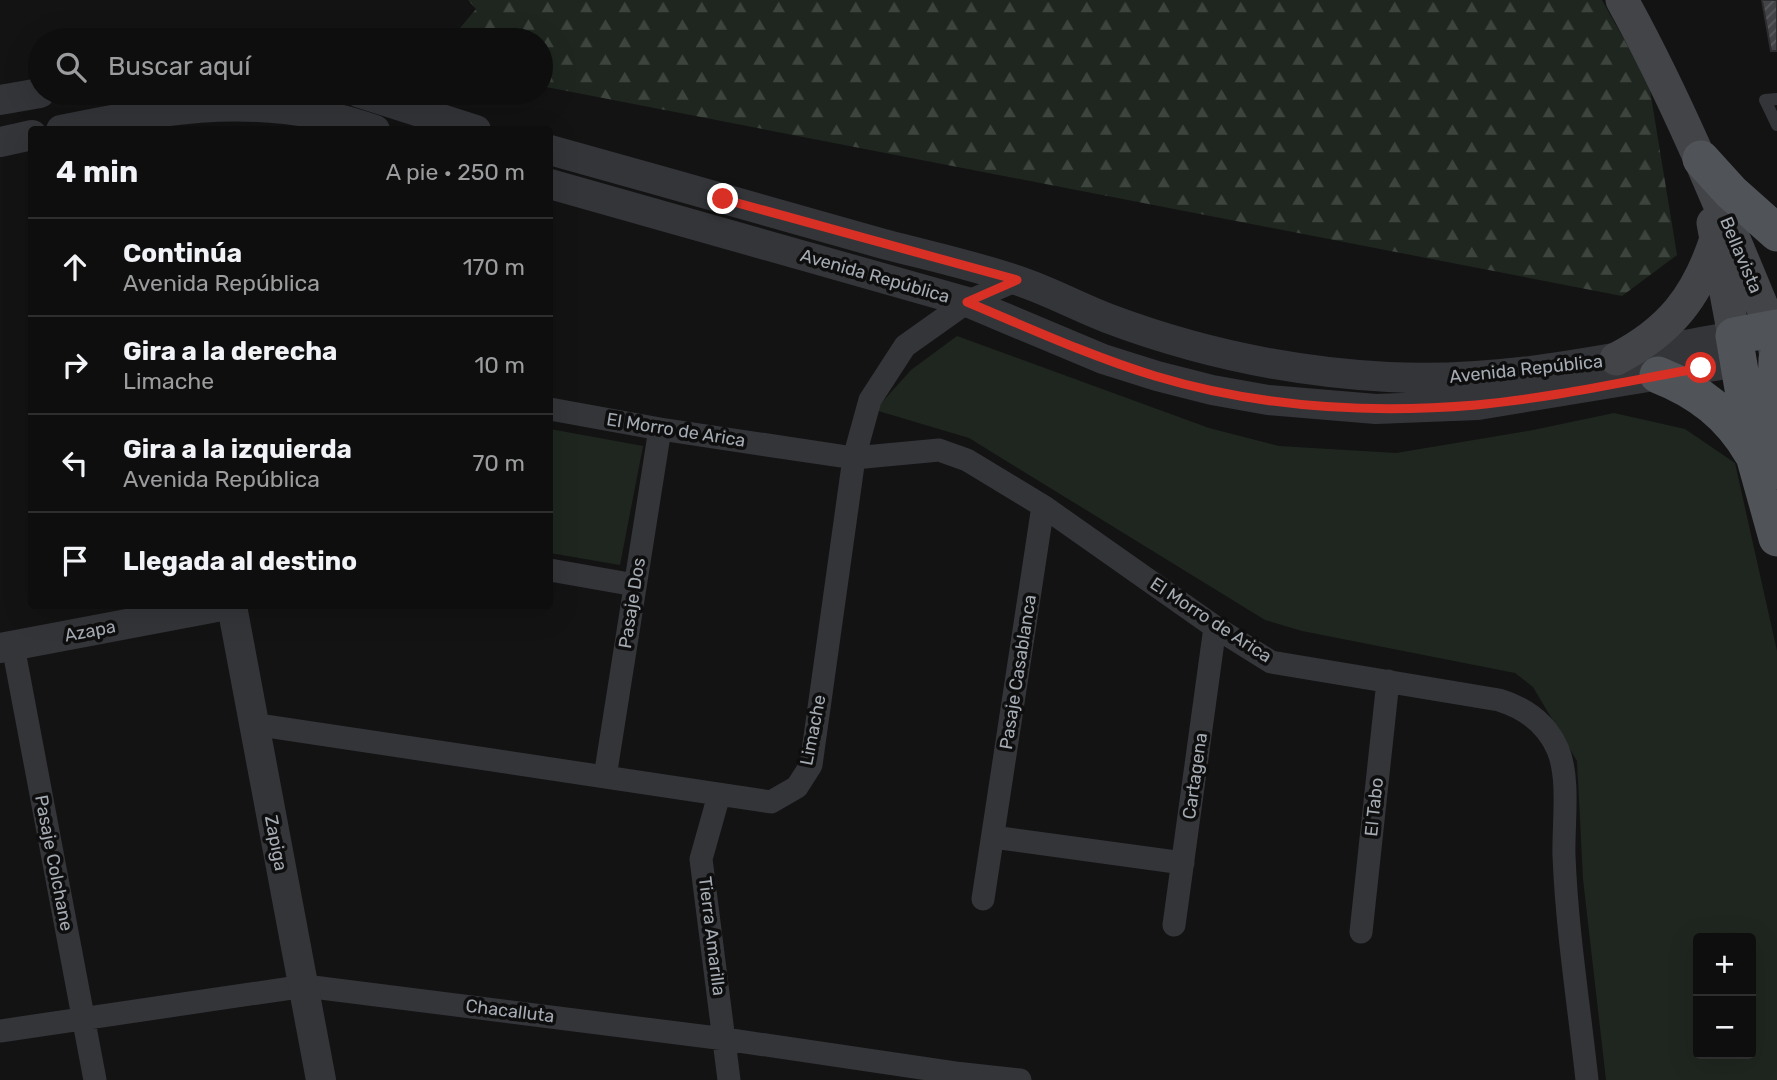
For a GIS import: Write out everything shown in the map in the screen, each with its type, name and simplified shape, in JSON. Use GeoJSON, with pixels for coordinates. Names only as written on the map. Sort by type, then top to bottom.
{"type":"FeatureCollection","features":[{"type":"Feature","properties":{"kind":"main road","name":"Bellavista"},"geometry":{"type":"LineString","coordinates":[[1622,0],[1653,55],[1700,159],[1775,344],[1775,530]]}},
{"type":"Feature","properties":{"kind":"main road","name":"Bellavista"},"geometry":{"type":"LineString","coordinates":[[1700,159],[1755,459],[1775,530]]}},
{"type":"Feature","properties":{"kind":"main road"},"geometry":{"type":"LineString","coordinates":[[1700,159],[1731,192],[1777,233]]}},
{"type":"Feature","properties":{"kind":"main road"},"geometry":{"type":"LineString","coordinates":[[1616,359],[1658,334],[1678,314],[1703,274],[1716,239]]}},
{"type":"Feature","properties":{"kind":"main road","name":"Avenida República"},"geometry":{"type":"LineString","coordinates":[[1736,349],[1775,344]]}},
{"type":"Feature","properties":{"kind":"main road"},"geometry":{"type":"LineString","coordinates":[[1658,375],[1676,382],[1711,403],[1743,438],[1755,459]]}},
{"type":"Feature","properties":{"kind":"street"},"geometry":{"type":"LineString","coordinates":[[0,100],[28,95]]}},
{"type":"Feature","properties":{"kind":"street"},"geometry":{"type":"LineString","coordinates":[[99,126],[147,121],[218,105],[254,106],[325,115],[362,126]]}},
{"type":"Feature","properties":{"kind":"street"},"geometry":{"type":"LineString","coordinates":[[388,105],[430,123],[450,126]]}},
{"type":"Feature","properties":{"kind":"street"},"geometry":{"type":"LineString","coordinates":[[0,142],[28,136]]}},
{"type":"Feature","properties":{"kind":"street","name":"Avenida República"},"geometry":{"type":"LineString","coordinates":[[553,151],[1017,280],[1106,318],[1217,353],[1331,373],[1446,378],[1548,370],[1616,359],[1736,349]]}},
{"type":"Feature","properties":{"kind":"street","name":"Avenida República"},"geometry":{"type":"LineString","coordinates":[[553,185],[967,302],[1103,359],[1157,376],[1212,390],[1302,404],[1376,409],[1478,405],[1658,375],[1736,349]]}},
{"type":"Feature","properties":{"kind":"street","name":"Limache"},"geometry":{"type":"LineString","coordinates":[[253,724],[771,802],[797,787],[811,765],[854,458],[870,400],[905,346],[967,302],[1017,280]]}},
{"type":"Feature","properties":{"kind":"street","name":"El Morro de Arica"},"geometry":{"type":"LineString","coordinates":[[553,410],[660,429],[854,458],[939,450],[967,460],[1043,506],[1215,627],[1271,662],[1512,704],[1538,721],[1558,749],[1563,766],[1564,858],[1587,1080]]}},
{"type":"Feature","properties":{"kind":"street","name":"Pasaje Dos"},"geometry":{"type":"LineString","coordinates":[[605,777],[660,429]]}},
{"type":"Feature","properties":{"kind":"street","name":"Pasaje Casablanca"},"geometry":{"type":"LineString","coordinates":[[983,899],[1043,506]]}},
{"type":"Feature","properties":{"kind":"street"},"geometry":{"type":"LineString","coordinates":[[553,571],[635,585]]}},
{"type":"Feature","properties":{"kind":"street","name":"Azapa"},"geometry":{"type":"LineString","coordinates":[[6,647],[206,609]]}},
{"type":"Feature","properties":{"kind":"street","name":"Zapiga"},"geometry":{"type":"LineString","coordinates":[[233,609],[321,1080]]}},
{"type":"Feature","properties":{"kind":"street","name":"Cartagena"},"geometry":{"type":"LineString","coordinates":[[1174,926],[1215,627]]}},
{"type":"Feature","properties":{"kind":"street","name":"Pasaje Colchane"},"geometry":{"type":"LineString","coordinates":[[6,647],[95,1080]]}},
{"type":"Feature","properties":{"kind":"street","name":"El Tabo"},"geometry":{"type":"LineString","coordinates":[[1361,932],[1388,681]]}},
{"type":"Feature","properties":{"kind":"street","name":"Tierra Amarilla"},"geometry":{"type":"LineString","coordinates":[[719,795],[701,859],[729,1080]]}},
{"type":"Feature","properties":{"kind":"street"},"geometry":{"type":"LineString","coordinates":[[993,837],[1183,863]]}},
{"type":"Feature","properties":{"kind":"street","name":"Chacalluta"},"geometry":{"type":"LineString","coordinates":[[0,1031],[305,986],[725,1039],[955,1077],[1020,1080]]}},
{"type":"Feature","properties":{"kind":"lane"},"geometry":{"type":"LineString","coordinates":[[1777,99],[1765,100],[1777,125]]}},
{"type":"Feature","properties":{"kind":"green space"},"geometry":{"type":"Polygon","coordinates":[[[468,0],[1602,0],[1649,84],[1677,255],[1622,296],[553,88],[553,28],[460,28],[476,9],[468,0]]]}},
{"type":"Feature","properties":{"kind":"green space"},"geometry":{"type":"Polygon","coordinates":[[[957,336],[1209,428],[1279,446],[1396,453],[1533,430],[1614,413],[1685,429],[1735,463],[1777,651],[1777,1080],[1606,1080],[1583,879],[1577,761],[1533,687],[1515,673],[1302,631],[1265,620],[969,438],[875,410],[911,370],[957,336]]]}},
{"type":"Feature","properties":{"kind":"green space"},"geometry":{"type":"Polygon","coordinates":[[[553,430],[643,446],[620,565],[553,554],[553,430]]]}},
{"type":"Feature","properties":{"kind":"building"},"geometry":{"type":"Polygon","coordinates":[[[1762,0],[1777,0],[1777,51],[1771,51],[1762,0]]]}},
{"type":"Feature","properties":{"kind":"route"},"geometry":{"type":"LineString","coordinates":[[723,199],[1017,280],[967,302],[1103,359],[1212,390],[1268,400],[1376,409],[1478,405],[1701,368]]}}]}
